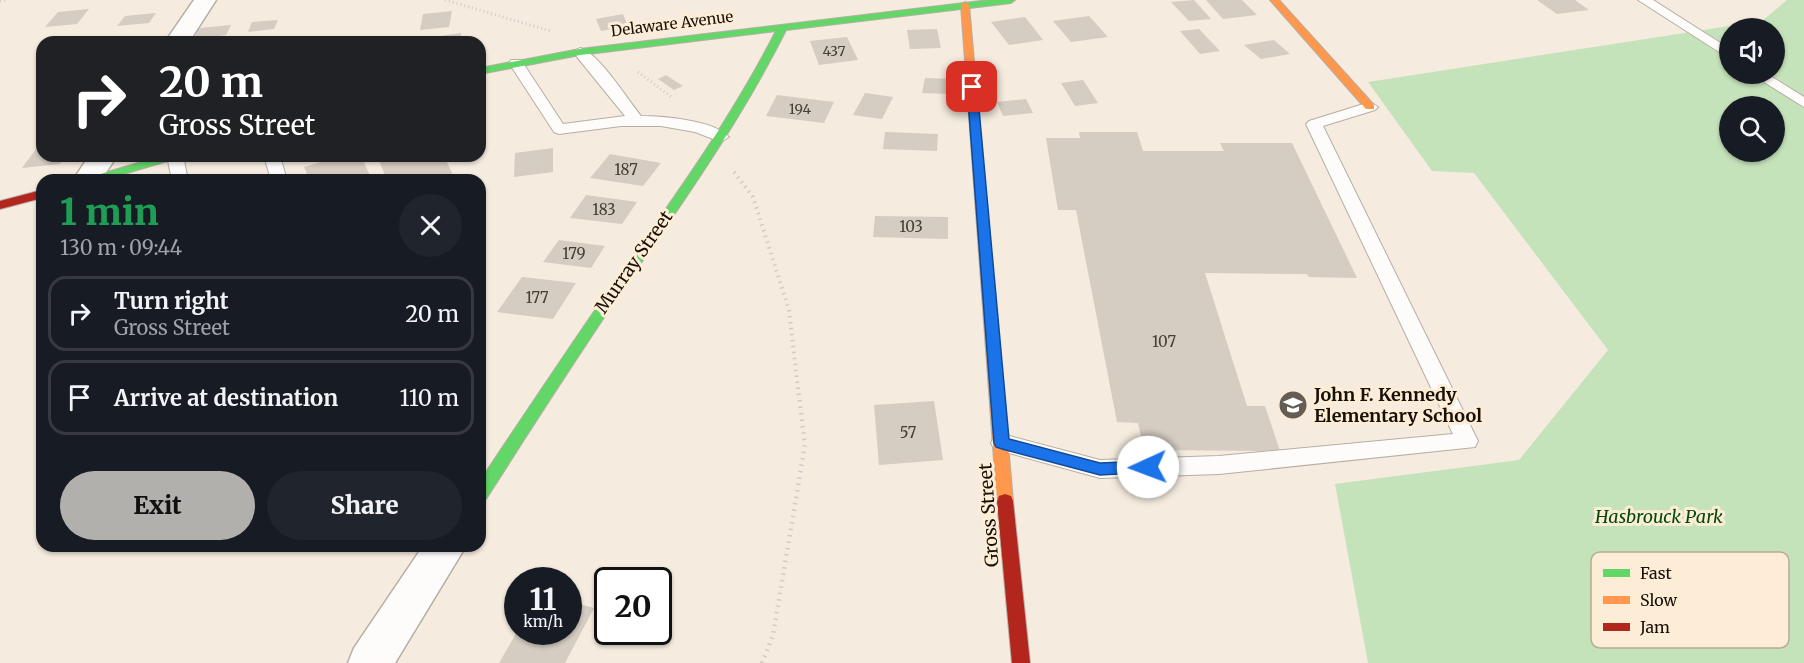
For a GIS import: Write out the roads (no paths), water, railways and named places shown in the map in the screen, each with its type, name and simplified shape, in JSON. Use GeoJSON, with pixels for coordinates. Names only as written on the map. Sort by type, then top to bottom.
{"type":"FeatureCollection","features":[{"type":"Feature","properties":{"kind":"street"},"geometry":{"type":"LineString","coordinates":[[181,36],[205,0]]}},
{"type":"Feature","properties":{"kind":"street","name":"Delaware Avenue"},"geometry":{"type":"LineString","coordinates":[[486,70],[580,52],[1011,0]]}},
{"type":"Feature","properties":{"kind":"street"},"geometry":{"type":"LineString","coordinates":[[1274,0],[1370,106]]}},
{"type":"Feature","properties":{"kind":"street","name":"Gross Street"},"geometry":{"type":"LineString","coordinates":[[965,5],[1021,663]]}},
{"type":"Feature","properties":{"kind":"street","name":"Murray Street"},"geometry":{"type":"LineString","coordinates":[[486,485],[715,138],[756,83],[783,27]]}},
{"type":"Feature","properties":{"kind":"street"},"geometry":{"type":"LineString","coordinates":[[110,174],[153,162]]}},
{"type":"Feature","properties":{"kind":"street"},"geometry":{"type":"LineString","coordinates":[[0,205],[36,196]]}},
{"type":"Feature","properties":{"kind":"street"},"geometry":{"type":"LineString","coordinates":[[370,663],[442,552]]}},
{"type":"Feature","properties":{"kind":"lane"},"geometry":{"type":"LineString","coordinates":[[1644,0],[1719,48]]}},
{"type":"Feature","properties":{"kind":"lane"},"geometry":{"type":"LineString","coordinates":[[580,52],[594,66],[636,120]]}},
{"type":"Feature","properties":{"kind":"lane"},"geometry":{"type":"LineString","coordinates":[[516,63],[559,129],[654,119],[715,138]]}},
{"type":"Feature","properties":{"kind":"lane"},"geometry":{"type":"LineString","coordinates":[[1774,84],[1804,103]]}},
{"type":"Feature","properties":{"kind":"lane"},"geometry":{"type":"LineString","coordinates":[[1002,443],[1100,469],[1219,465],[1467,441],[1314,124],[1370,106]]}},
{"type":"Feature","properties":{"kind":"place","name":"John F. Kennedy Elementary School"},"geometry":{"type":"Point","coordinates":[1293,405]}},
{"type":"Feature","properties":{"kind":"park label","name":"Hasbrouck Park"},"geometry":{"type":"Point","coordinates":[1659,517]}}]}
